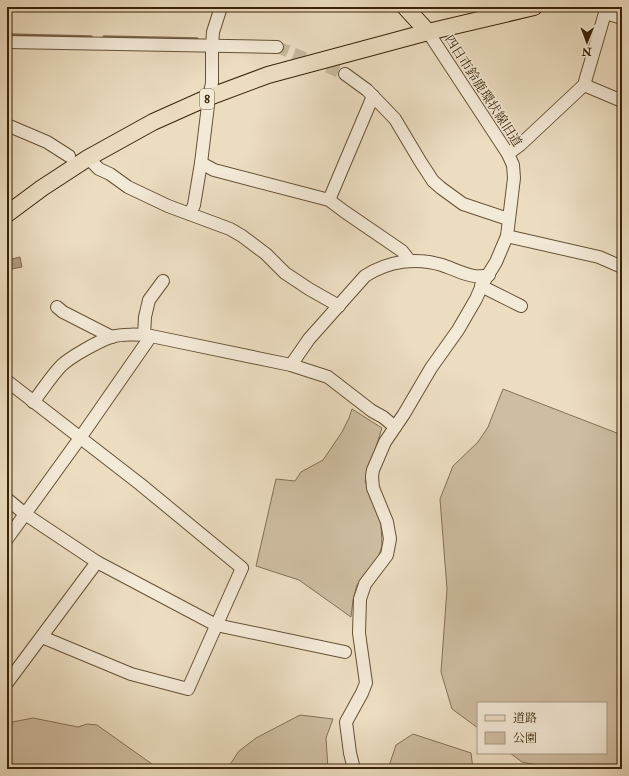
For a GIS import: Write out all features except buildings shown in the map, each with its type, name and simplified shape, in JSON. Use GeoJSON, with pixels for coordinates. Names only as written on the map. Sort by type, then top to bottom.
{"type":"FeatureCollection","features":[{"type":"Feature","properties":{"kind":"main road"},"geometry":{"type":"LineString","coordinates":[[405,7],[428,32]]}},
{"type":"Feature","properties":{"kind":"main road","name":"8"},"geometry":{"type":"LineString","coordinates":[[7,214],[42,188],[88,158],[154,122],[209,97],[268,75],[428,32],[526,8]]}},
{"type":"Feature","properties":{"kind":"street"},"geometry":{"type":"LineString","coordinates":[[190,214],[194,205],[212,83],[213,32],[222,7]]}},
{"type":"Feature","properties":{"kind":"street"},"geometry":{"type":"LineString","coordinates":[[508,154],[520,145],[584,85],[606,13],[622,18]]}},
{"type":"Feature","properties":{"kind":"street","name":"四日市鈴鹿環状線旧道"},"geometry":{"type":"LineString","coordinates":[[428,32],[508,154],[513,165],[514,178],[507,236]]}},
{"type":"Feature","properties":{"kind":"street"},"geometry":{"type":"LineString","coordinates":[[7,42],[277,47]]}},
{"type":"Feature","properties":{"kind":"street"},"geometry":{"type":"LineString","coordinates":[[345,74],[373,96],[395,119],[433,181],[463,204],[508,219]]}},
{"type":"Feature","properties":{"kind":"street"},"geometry":{"type":"LineString","coordinates":[[584,85],[622,101]]}},
{"type":"Feature","properties":{"kind":"street"},"geometry":{"type":"LineString","coordinates":[[329,200],[373,96]]}},
{"type":"Feature","properties":{"kind":"street"},"geometry":{"type":"LineString","coordinates":[[7,125],[47,142],[69,156]]}},
{"type":"Feature","properties":{"kind":"street"},"geometry":{"type":"LineString","coordinates":[[88,158],[99,169],[110,174],[128,187],[168,206],[230,228],[266,254],[286,273],[309,289],[339,306]]}},
{"type":"Feature","properties":{"kind":"street"},"geometry":{"type":"LineString","coordinates":[[201,162],[214,170],[329,200],[402,251],[410,261]]}},
{"type":"Feature","properties":{"kind":"street"},"geometry":{"type":"LineString","coordinates":[[354,769],[346,722],[366,683],[359,633],[360,599],[365,584],[387,555],[390,539],[387,522],[374,488],[372,476],[380,452],[431,368],[458,330],[481,286],[489,275],[507,236],[598,257],[622,267]]}},
{"type":"Feature","properties":{"kind":"street"},"geometry":{"type":"LineString","coordinates":[[291,365],[309,339],[365,276],[375,270],[384,266],[410,261],[422,261],[478,277],[489,275]]}},
{"type":"Feature","properties":{"kind":"street"},"geometry":{"type":"LineString","coordinates":[[7,539],[80,438],[148,335],[145,317],[149,300],[163,281]]}},
{"type":"Feature","properties":{"kind":"street"},"geometry":{"type":"LineString","coordinates":[[481,286],[521,306]]}},
{"type":"Feature","properties":{"kind":"street"},"geometry":{"type":"LineString","coordinates":[[57,307],[112,337]]}},
{"type":"Feature","properties":{"kind":"street"},"geometry":{"type":"LineString","coordinates":[[33,402],[64,363],[88,349],[112,337],[148,335],[291,365],[328,378],[395,427]]}},
{"type":"Feature","properties":{"kind":"street"},"geometry":{"type":"LineString","coordinates":[[7,381],[140,484],[242,568],[188,689],[131,674],[42,636]]}},
{"type":"Feature","properties":{"kind":"street"},"geometry":{"type":"LineString","coordinates":[[7,499],[25,514],[97,562],[216,625],[345,652]]}},
{"type":"Feature","properties":{"kind":"street"},"geometry":{"type":"LineString","coordinates":[[7,683],[97,562]]}},
{"type":"Feature","properties":{"kind":"green space"},"geometry":{"type":"Polygon","coordinates":[[[503,389],[622,435],[622,769],[556,769],[522,762],[511,754],[607,754],[607,702],[477,702],[477,727],[452,709],[441,672],[447,589],[440,499],[453,466],[478,442],[488,427],[503,389]]]}},
{"type":"Feature","properties":{"kind":"green space"},"geometry":{"type":"Polygon","coordinates":[[[352,409],[382,428],[365,481],[381,524],[382,546],[377,560],[365,573],[357,585],[351,617],[299,580],[256,566],[276,479],[295,481],[301,472],[323,460],[342,432],[352,409]]]}},
{"type":"Feature","properties":{"kind":"green space"},"geometry":{"type":"Polygon","coordinates":[[[300,715],[333,719],[326,738],[328,769],[227,769],[239,751],[256,738],[300,715]]]}},
{"type":"Feature","properties":{"kind":"green space"},"geometry":{"type":"Polygon","coordinates":[[[33,718],[78,727],[87,724],[97,725],[159,769],[7,769],[7,723],[33,718]]]}},
{"type":"Feature","properties":{"kind":"green space"},"geometry":{"type":"Polygon","coordinates":[[[413,734],[471,753],[473,769],[388,769],[396,745],[413,734]]]}},
{"type":"Feature","properties":{"kind":"shaded area"},"geometry":{"type":"Polygon","coordinates":[[[20,257],[22,267],[7,270],[7,260],[20,257]]]}},
{"type":"Feature","properties":{"kind":"waterway"},"geometry":{"type":"LineString","coordinates":[[7,35],[91,37]]}},
{"type":"Feature","properties":{"kind":"waterway"},"geometry":{"type":"LineString","coordinates":[[104,37],[197,39]]}},
{"type":"Feature","properties":{"kind":"tunnel"},"geometry":{"type":"LineString","coordinates":[[277,47],[345,74]]}}]}
